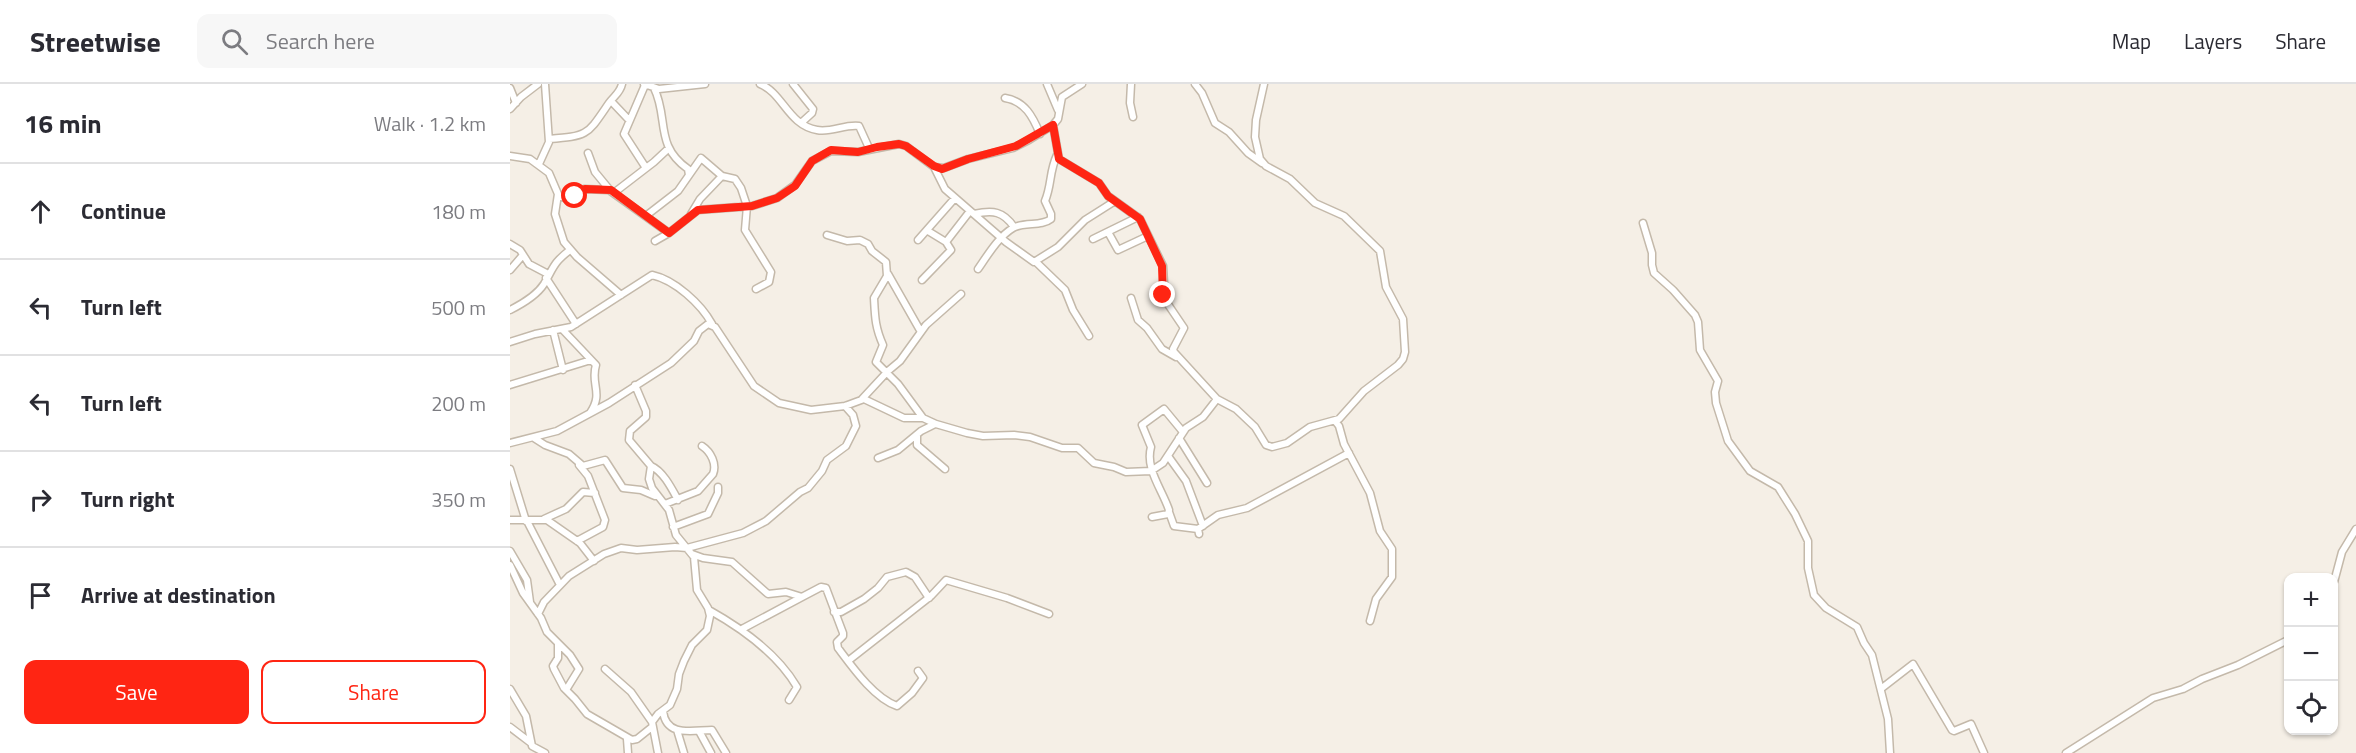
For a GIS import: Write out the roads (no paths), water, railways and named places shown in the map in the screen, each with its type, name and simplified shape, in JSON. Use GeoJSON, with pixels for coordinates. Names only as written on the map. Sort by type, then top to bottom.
{"type":"FeatureCollection","features":[{"type":"Feature","properties":{"kind":"street"},"geometry":{"type":"LineString","coordinates":[[510,109],[538,84]]}},
{"type":"Feature","properties":{"kind":"street"},"geometry":{"type":"LineString","coordinates":[[539,164],[546,152],[549,139],[545,84]]}},
{"type":"Feature","properties":{"kind":"street"},"geometry":{"type":"LineString","coordinates":[[549,139],[575,138],[585,132],[599,120],[622,84]]}},
{"type":"Feature","properties":{"kind":"street"},"geometry":{"type":"LineString","coordinates":[[650,86],[705,84]]}},
{"type":"Feature","properties":{"kind":"street"},"geometry":{"type":"LineString","coordinates":[[760,84],[770,90],[790,115],[801,123],[819,130],[858,126],[869,148]]}},
{"type":"Feature","properties":{"kind":"street"},"geometry":{"type":"LineString","coordinates":[[793,84],[813,110],[801,123]]}},
{"type":"Feature","properties":{"kind":"street"},"geometry":{"type":"LineString","coordinates":[[1047,84],[1059,113]]}},
{"type":"Feature","properties":{"kind":"street"},"geometry":{"type":"LineString","coordinates":[[655,241],[698,210],[768,202],[791,189],[810,163],[820,155],[832,150],[858,152],[869,148],[902,144],[934,166],[944,168],[968,159],[1012,148],[1053,125],[1058,119],[1063,95],[1082,84]]}},
{"type":"Feature","properties":{"kind":"street"},"geometry":{"type":"LineString","coordinates":[[1131,84],[1130,103],[1133,117]]}},
{"type":"Feature","properties":{"kind":"street"},"geometry":{"type":"LineString","coordinates":[[1053,125],[1057,154],[1060,159],[1101,185],[1106,195],[1138,217],[1164,270],[1162,291],[1165,300],[1184,328],[1173,349],[1179,359],[1217,399],[1236,410],[1257,428],[1263,441],[1269,447],[1287,443],[1310,427],[1342,417],[1362,393],[1402,361],[1403,319],[1386,287],[1380,250],[1344,216],[1315,203],[1290,179],[1248,153],[1229,132],[1217,124],[1202,93],[1194,84]]}},
{"type":"Feature","properties":{"kind":"street"},"geometry":{"type":"LineString","coordinates":[[1262,163],[1255,137],[1257,113],[1264,84]]}},
{"type":"Feature","properties":{"kind":"street"},"geometry":{"type":"LineString","coordinates":[[646,168],[624,134],[629,120],[650,86]]}},
{"type":"Feature","properties":{"kind":"street"},"geometry":{"type":"LineString","coordinates":[[650,86],[659,100],[661,121],[669,148],[680,163],[688,169],[689,176]]}},
{"type":"Feature","properties":{"kind":"street"},"geometry":{"type":"LineString","coordinates":[[510,88],[516,103]]}},
{"type":"Feature","properties":{"kind":"street"},"geometry":{"type":"LineString","coordinates":[[1005,99],[1013,100],[1027,109],[1040,134]]}},
{"type":"Feature","properties":{"kind":"street"},"geometry":{"type":"LineString","coordinates":[[610,101],[629,120]]}},
{"type":"Feature","properties":{"kind":"street"},"geometry":{"type":"LineString","coordinates":[[558,196],[568,199],[585,189],[612,191],[646,168],[669,148]]}},
{"type":"Feature","properties":{"kind":"street"},"geometry":{"type":"LineString","coordinates":[[588,153],[595,171],[612,191],[669,233]]}},
{"type":"Feature","properties":{"kind":"street"},"geometry":{"type":"LineString","coordinates":[[978,269],[1014,227],[1046,222],[1051,219],[1045,201],[1049,190],[1051,166],[1057,154]]}},
{"type":"Feature","properties":{"kind":"street"},"geometry":{"type":"LineString","coordinates":[[510,156],[525,157],[539,164],[549,173],[558,196],[556,219],[563,240],[570,250],[621,295]]}},
{"type":"Feature","properties":{"kind":"street"},"geometry":{"type":"LineString","coordinates":[[647,215],[677,191],[701,158],[722,176],[735,179],[741,188],[747,206],[745,229],[771,272],[770,280],[756,288]]}},
{"type":"Feature","properties":{"kind":"street"},"geometry":{"type":"LineString","coordinates":[[934,166],[942,186],[1003,238],[1036,262],[1065,289],[1073,310],[1089,336]]}},
{"type":"Feature","properties":{"kind":"street"},"geometry":{"type":"LineString","coordinates":[[690,215],[705,193],[722,176]]}},
{"type":"Feature","properties":{"kind":"street"},"geometry":{"type":"LineString","coordinates":[[918,240],[955,198]]}},
{"type":"Feature","properties":{"kind":"street"},"geometry":{"type":"LineString","coordinates":[[1036,262],[1058,247],[1083,221],[1115,201]]}},
{"type":"Feature","properties":{"kind":"street"},"geometry":{"type":"LineString","coordinates":[[946,242],[972,212],[998,212],[1014,227]]}},
{"type":"Feature","properties":{"kind":"street"},"geometry":{"type":"LineString","coordinates":[[1093,239],[1138,217]]}},
{"type":"Feature","properties":{"kind":"street"},"geometry":{"type":"LineString","coordinates":[[1643,223],[1652,253],[1654,273],[1674,290],[1697,319],[1700,350],[1704,361],[1717,379],[1716,403],[1728,441],[1750,471],[1778,487],[1793,510],[1809,544],[1808,568],[1814,594],[1826,608],[1857,627],[1872,655],[1888,719],[1890,753]]}},
{"type":"Feature","properties":{"kind":"street"},"geometry":{"type":"LineString","coordinates":[[922,280],[951,251],[946,242],[928,231]]}},
{"type":"Feature","properties":{"kind":"street"},"geometry":{"type":"LineString","coordinates":[[1108,232],[1118,250],[1148,236]]}},
{"type":"Feature","properties":{"kind":"street"},"geometry":{"type":"LineString","coordinates":[[827,235],[848,241],[860,240],[868,244],[886,262],[888,274],[921,332]]}},
{"type":"Feature","properties":{"kind":"street"},"geometry":{"type":"LineString","coordinates":[[510,244],[518,249],[529,264],[547,276],[576,324]]}},
{"type":"Feature","properties":{"kind":"street"},"geometry":{"type":"LineString","coordinates":[[510,310],[543,286],[557,262],[570,250]]}},
{"type":"Feature","properties":{"kind":"street"},"geometry":{"type":"LineString","coordinates":[[510,270],[523,255]]}},
{"type":"Feature","properties":{"kind":"street"},"geometry":{"type":"LineString","coordinates":[[888,274],[874,299],[877,309],[875,325],[884,345],[876,362],[918,408],[923,418]]}},
{"type":"Feature","properties":{"kind":"street"},"geometry":{"type":"LineString","coordinates":[[510,342],[576,324],[649,276],[655,275],[694,301],[704,312],[749,381],[769,398],[784,405],[806,410],[845,406],[862,399],[886,372],[900,362],[929,323],[961,294]]}},
{"type":"Feature","properties":{"kind":"street"},"geometry":{"type":"LineString","coordinates":[[1131,298],[1138,320],[1148,328],[1165,351],[1179,359]]}},
{"type":"Feature","properties":{"kind":"street"},"geometry":{"type":"LineString","coordinates":[[510,443],[556,431],[590,414],[671,363],[694,341],[699,331],[708,324],[712,324]]}},
{"type":"Feature","properties":{"kind":"street"},"geometry":{"type":"LineString","coordinates":[[562,329],[596,365],[594,377],[597,401],[590,414]]}},
{"type":"Feature","properties":{"kind":"street"},"geometry":{"type":"LineString","coordinates":[[553,330],[563,370]]}},
{"type":"Feature","properties":{"kind":"street"},"geometry":{"type":"LineString","coordinates":[[510,385],[591,360]]}},
{"type":"Feature","properties":{"kind":"street"},"geometry":{"type":"LineString","coordinates":[[635,385],[646,411],[646,417],[630,431],[628,439],[651,466],[662,475],[678,500]]}},
{"type":"Feature","properties":{"kind":"street"},"geometry":{"type":"LineString","coordinates":[[862,399],[907,419],[923,418],[935,424],[979,435],[1014,435],[1037,438],[1062,448],[1078,448],[1092,462],[1124,472],[1151,471],[1163,463],[1181,435],[1192,422],[1203,417],[1217,399]]}},
{"type":"Feature","properties":{"kind":"street"},"geometry":{"type":"LineString","coordinates":[[538,614],[544,602],[560,585],[573,573],[601,555],[621,548],[637,550],[687,548],[747,531],[766,521],[808,488],[822,471],[827,460],[846,446],[855,428],[854,418],[845,406]]}},
{"type":"Feature","properties":{"kind":"street"},"geometry":{"type":"LineString","coordinates":[[1207,483],[1164,409],[1142,425],[1151,447],[1148,455],[1151,471],[1160,486],[1174,526],[1200,530],[1218,515],[1247,508],[1349,453]]}},
{"type":"Feature","properties":{"kind":"street"},"geometry":{"type":"LineString","coordinates":[[1335,420],[1370,493],[1380,531],[1392,549],[1392,577],[1376,599],[1370,621]]}},
{"type":"Feature","properties":{"kind":"street"},"geometry":{"type":"LineString","coordinates":[[878,458],[898,450],[935,424]]}},
{"type":"Feature","properties":{"kind":"street"},"geometry":{"type":"LineString","coordinates":[[917,435],[918,446],[945,469]]}},
{"type":"Feature","properties":{"kind":"street"},"geometry":{"type":"LineString","coordinates":[[533,438],[565,452],[586,466],[604,459],[623,488],[641,490],[665,504],[670,512],[676,535],[694,558],[698,593],[709,610],[742,629],[780,664],[796,685],[789,700]]}},
{"type":"Feature","properties":{"kind":"street"},"geometry":{"type":"LineString","coordinates":[[665,504],[698,490],[715,471],[715,465],[709,452],[702,446]]}},
{"type":"Feature","properties":{"kind":"street"},"geometry":{"type":"LineString","coordinates":[[1168,456],[1186,481],[1200,530]]}},
{"type":"Feature","properties":{"kind":"street"},"geometry":{"type":"LineString","coordinates":[[577,461],[595,493],[605,518],[602,528],[577,541]]}},
{"type":"Feature","properties":{"kind":"street"},"geometry":{"type":"LineString","coordinates":[[651,466],[650,484],[658,498]]}},
{"type":"Feature","properties":{"kind":"street"},"geometry":{"type":"LineString","coordinates":[[510,469],[526,521],[560,585]]}},
{"type":"Feature","properties":{"kind":"street"},"geometry":{"type":"LineString","coordinates":[[673,527],[709,514],[718,494],[718,487]]}},
{"type":"Feature","properties":{"kind":"street"},"geometry":{"type":"LineString","coordinates":[[510,520],[544,519],[566,509],[583,492],[595,493]]}},
{"type":"Feature","properties":{"kind":"street"},"geometry":{"type":"LineString","coordinates":[[1152,517],[1169,512]]}},
{"type":"Feature","properties":{"kind":"street"},"geometry":{"type":"LineString","coordinates":[[544,519],[577,541],[594,561]]}},
{"type":"Feature","properties":{"kind":"street"},"geometry":{"type":"LineString","coordinates":[[2336,573],[2342,552],[2356,529]]}},
{"type":"Feature","properties":{"kind":"street"},"geometry":{"type":"LineString","coordinates":[[510,551],[519,563],[528,584],[530,603]]}},
{"type":"Feature","properties":{"kind":"street"},"geometry":{"type":"LineString","coordinates":[[692,554],[732,562],[766,593],[786,592],[802,597]]}},
{"type":"Feature","properties":{"kind":"street"},"geometry":{"type":"LineString","coordinates":[[510,565],[523,593],[547,632],[579,669],[566,690]]}},
{"type":"Feature","properties":{"kind":"street"},"geometry":{"type":"LineString","coordinates":[[834,612],[841,612],[864,599],[887,577],[906,572],[913,575],[929,598]]}},
{"type":"Feature","properties":{"kind":"street"},"geometry":{"type":"LineString","coordinates":[[848,661],[929,598],[946,580],[969,589],[1007,598],[1049,614]]}},
{"type":"Feature","properties":{"kind":"street"},"geometry":{"type":"LineString","coordinates":[[742,629],[825,587],[843,633],[837,645],[848,661],[878,694],[897,706],[912,693],[923,678],[918,672]]}},
{"type":"Feature","properties":{"kind":"street"},"geometry":{"type":"LineString","coordinates":[[558,644],[558,658],[553,667],[566,690],[588,715],[627,739],[637,740],[652,725],[658,714],[670,705],[677,689],[679,674],[691,646],[707,630],[710,621],[709,610]]}},
{"type":"Feature","properties":{"kind":"street"},"geometry":{"type":"LineString","coordinates":[[2066,753],[2152,698],[2183,689],[2284,642]]}},
{"type":"Feature","properties":{"kind":"street"},"geometry":{"type":"LineString","coordinates":[[1882,688],[1912,663],[1952,730],[1971,724],[1984,753]]}},
{"type":"Feature","properties":{"kind":"street"},"geometry":{"type":"LineString","coordinates":[[605,669],[631,692],[652,725],[658,753]]}},
{"type":"Feature","properties":{"kind":"street"},"geometry":{"type":"LineString","coordinates":[[510,689],[526,716],[531,743]]}},
{"type":"Feature","properties":{"kind":"street"},"geometry":{"type":"LineString","coordinates":[[663,711],[667,724],[677,730],[713,730],[726,753]]}},
{"type":"Feature","properties":{"kind":"street"},"geometry":{"type":"LineString","coordinates":[[510,727],[545,753]]}},
{"type":"Feature","properties":{"kind":"street"},"geometry":{"type":"LineString","coordinates":[[677,730],[684,753]]}},
{"type":"Feature","properties":{"kind":"street"},"geometry":{"type":"LineString","coordinates":[[699,731],[711,753]]}},
{"type":"Feature","properties":{"kind":"street"},"geometry":{"type":"LineString","coordinates":[[627,739],[628,753]]}}]}
